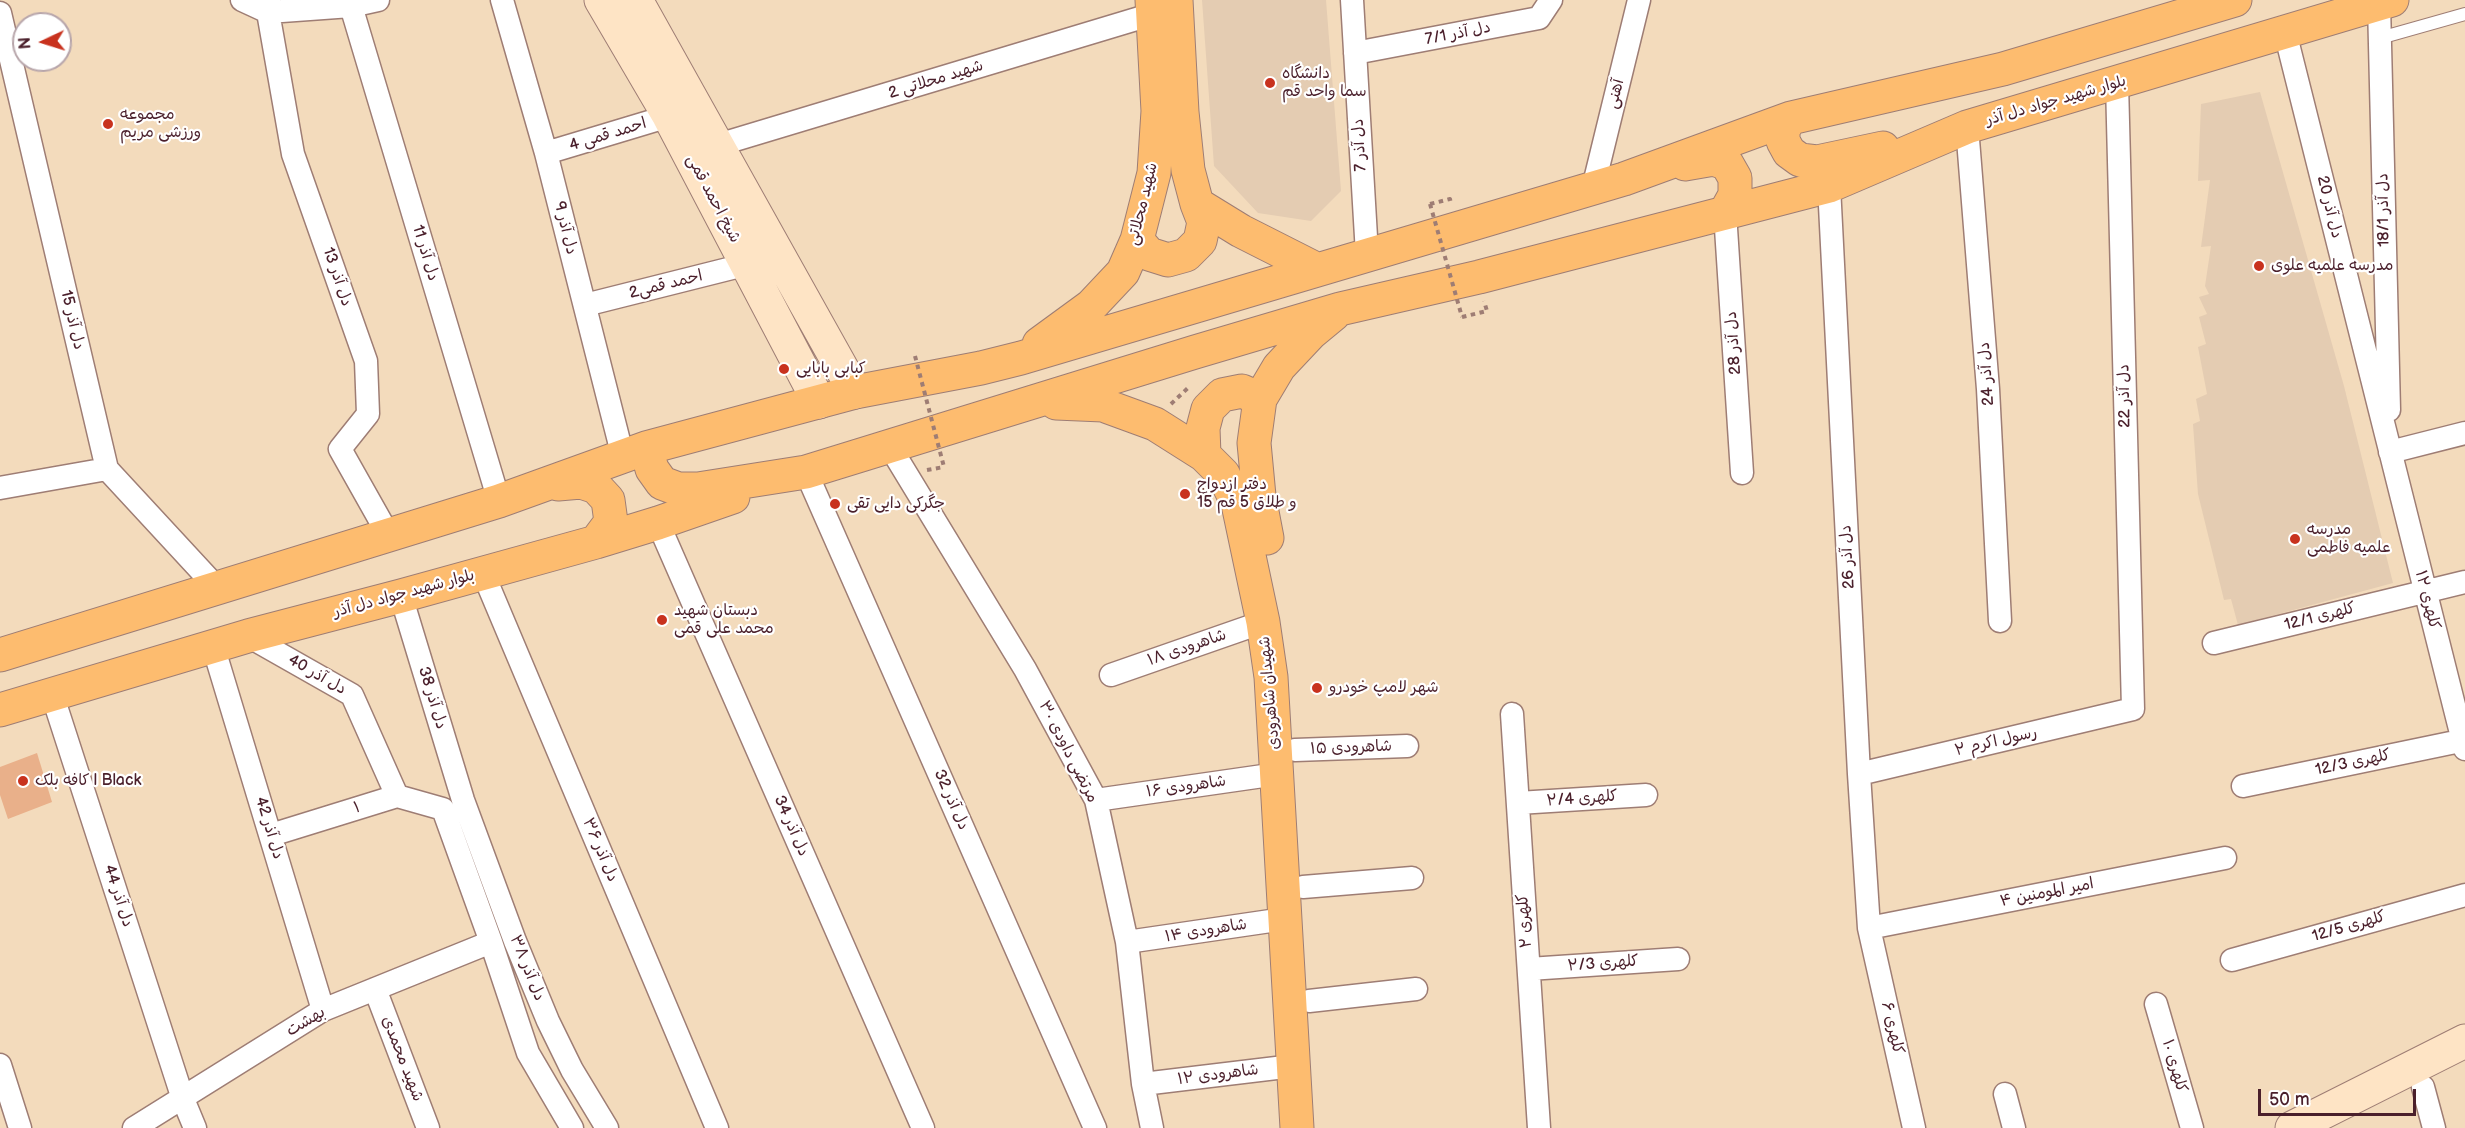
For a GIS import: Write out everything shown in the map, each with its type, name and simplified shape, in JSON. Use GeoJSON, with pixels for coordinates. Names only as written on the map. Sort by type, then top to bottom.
{"type":"FeatureCollection","features":[{"type":"Feature","properties":{"kind":"main road"},"geometry":{"type":"LineString","coordinates":[[0,655],[499,501],[634,453],[855,392],[1021,358],[1593,189],[1791,118],[2003,69],[2174,9],[2235,0]]}},
{"type":"Feature","properties":{"kind":"main road","name":"بلوار شهید جواد دل آذر"},"geometry":{"type":"LineString","coordinates":[[0,710],[248,636],[658,524],[806,472],[1340,309],[1479,277],[1829,186],[1957,131],[2386,2]]}},
{"type":"Feature","properties":{"kind":"main road","name":"شهید محلاتی"},"geometry":{"type":"LineString","coordinates":[[1137,240],[1149,254],[1168,260],[1186,255],[1200,241],[1204,222],[1188,170],[1182,112],[1161,5]]}},
{"type":"Feature","properties":{"kind":"main road","name":"شهید محلاتی"},"geometry":{"type":"LineString","coordinates":[[1021,358],[1091,306],[1123,272],[1137,240],[1154,173],[1161,5]]}},
{"type":"Feature","properties":{"kind":"main road"},"geometry":{"type":"LineString","coordinates":[[1791,118],[1783,129],[1783,141],[1789,152],[1800,160],[1817,162],[1957,131]]}},
{"type":"Feature","properties":{"kind":"main road"},"geometry":{"type":"LineString","coordinates":[[1624,179],[1695,161],[1714,159],[1727,164],[1735,178],[1735,195],[1725,213]]}},
{"type":"Feature","properties":{"kind":"main road"},"geometry":{"type":"LineString","coordinates":[[1197,204],[1241,231],[1316,269]]}},
{"type":"Feature","properties":{"kind":"main road","name":"شهیدان شاهرودی"},"geometry":{"type":"LineString","coordinates":[[1297,1128],[1284,919],[1286,762],[1290,676],[1282,615],[1259,496],[1254,442],[1260,399],[1279,367],[1311,333],[1340,309]]}},
{"type":"Feature","properties":{"kind":"main road"},"geometry":{"type":"LineString","coordinates":[[1204,455],[1203,428],[1208,409],[1222,395],[1242,392],[1260,399]]}},
{"type":"Feature","properties":{"kind":"main road","name":"شهیدان شاهرودی"},"geometry":{"type":"LineString","coordinates":[[1033,401],[1103,405],[1155,424],[1204,455],[1222,474],[1238,504],[1263,622],[1286,762],[1303,887],[1317,1128]]}},
{"type":"Feature","properties":{"kind":"main road"},"geometry":{"type":"LineString","coordinates":[[634,453],[652,469],[662,483],[678,489],[698,489],[806,472]]}},
{"type":"Feature","properties":{"kind":"main road"},"geometry":{"type":"LineString","coordinates":[[538,488],[581,482],[596,487],[608,500],[611,522],[597,542]]}},
{"type":"Feature","properties":{"kind":"street"},"geometry":{"type":"LineString","coordinates":[[242,0],[268,6],[351,6],[378,0]]}},
{"type":"Feature","properties":{"kind":"street","name":"دل آذر 9"},"geometry":{"type":"LineString","coordinates":[[502,0],[546,153],[585,305],[634,453]]}},
{"type":"Feature","properties":{"kind":"street","name":"شیخ احمد قمی"},"geometry":{"type":"LineString","coordinates":[[601,0],[669,116],[819,402]]}},
{"type":"Feature","properties":{"kind":"street","name":"شیخ احمد قمی"},"geometry":{"type":"LineString","coordinates":[[636,0],[855,392]]}},
{"type":"Feature","properties":{"kind":"street","name":"دل آذر 7"},"geometry":{"type":"LineString","coordinates":[[1352,0],[1367,254]]}},
{"type":"Feature","properties":{"kind":"street","name":"دل آذر 7/1"},"geometry":{"type":"LineString","coordinates":[[1355,53],[1539,18],[1551,0]]}},
{"type":"Feature","properties":{"kind":"street","name":"آهنی"},"geometry":{"type":"LineString","coordinates":[[1593,189],[1639,0]]}},
{"type":"Feature","properties":{"kind":"street","name":"دل آذر 18/1"},"geometry":{"type":"LineString","coordinates":[[2386,2],[2380,39],[2390,452]]}},
{"type":"Feature","properties":{"kind":"street","name":"شهید محلاتی 2"},"geometry":{"type":"LineString","coordinates":[[718,145],[1161,5]]}},
{"type":"Feature","properties":{"kind":"street","name":"دل آذر 13"},"geometry":{"type":"LineString","coordinates":[[268,6],[293,154],[366,361],[368,414],[340,449],[389,536]]}},
{"type":"Feature","properties":{"kind":"street","name":"دل آذر 11"},"geometry":{"type":"LineString","coordinates":[[351,6],[499,501]]}},
{"type":"Feature","properties":{"kind":"street","name":"دل آذر 15"},"geometry":{"type":"LineString","coordinates":[[0,13],[107,469],[218,588]]}},
{"type":"Feature","properties":{"kind":"street","name":"دل آذر 20"},"geometry":{"type":"LineString","coordinates":[[2285,32],[2390,452]]}},
{"type":"Feature","properties":{"kind":"street","name":"دل آذر 22"},"geometry":{"type":"LineString","coordinates":[[2117,83],[2133,709]]}},
{"type":"Feature","properties":{"kind":"street","name":"احمد قمی 4"},"geometry":{"type":"LineString","coordinates":[[546,153],[669,116]]}},
{"type":"Feature","properties":{"kind":"street","name":"دل آذر 24"},"geometry":{"type":"LineString","coordinates":[[1957,131],[1988,389],[2000,621]]}},
{"type":"Feature","properties":{"kind":"street","name":"دل آذر 26"},"geometry":{"type":"LineString","coordinates":[[1829,186],[1869,928]]}},
{"type":"Feature","properties":{"kind":"street","name":"دل آذر 28"},"geometry":{"type":"LineString","coordinates":[[1725,213],[1743,473]]}},
{"type":"Feature","properties":{"kind":"street","name":"احمد قمی2"},"geometry":{"type":"LineString","coordinates":[[585,305],[747,264]]}},
{"type":"Feature","properties":{"kind":"street"},"geometry":{"type":"LineString","coordinates":[[802,370],[812,375],[823,374],[832,364],[832,351]]}},
{"type":"Feature","properties":{"kind":"street"},"geometry":{"type":"LineString","coordinates":[[2390,452],[2465,433]]}},
{"type":"Feature","properties":{"kind":"street","name":"۳۰ مرتضی داودی"},"geometry":{"type":"LineString","coordinates":[[890,447],[1025,669],[1096,800],[1127,942],[1143,1084],[1152,1128]]}},
{"type":"Feature","properties":{"kind":"street","name":"کلهری ۱۲"},"geometry":{"type":"LineString","coordinates":[[2390,452],[2464,743]]}},
{"type":"Feature","properties":{"kind":"street"},"geometry":{"type":"LineString","coordinates":[[0,488],[107,469]]}},
{"type":"Feature","properties":{"kind":"street","name":"دل آذر 32"},"geometry":{"type":"LineString","coordinates":[[806,472],[1095,1128]]}},
{"type":"Feature","properties":{"kind":"street","name":"دل آذر 34"},"geometry":{"type":"LineString","coordinates":[[658,524],[923,1128]]}},
{"type":"Feature","properties":{"kind":"street","name":"دل آذر ۳۶"},"geometry":{"type":"LineString","coordinates":[[483,573],[717,1128]]}},
{"type":"Feature","properties":{"kind":"street","name":"کلهری 12/1"},"geometry":{"type":"LineString","coordinates":[[2214,643],[2465,582]]}},
{"type":"Feature","properties":{"kind":"street","name":"دل آذر 38"},"geometry":{"type":"LineString","coordinates":[[401,596],[453,804]]}},
{"type":"Feature","properties":{"kind":"street","name":"شاهرودی ۱۸"},"geometry":{"type":"LineString","coordinates":[[1111,675],[1263,622]]}},
{"type":"Feature","properties":{"kind":"street","name":"دل آذر 40"},"geometry":{"type":"LineString","coordinates":[[248,636],[352,695],[397,796]]}},
{"type":"Feature","properties":{"kind":"street","name":"دل آذر 42"},"geometry":{"type":"LineString","coordinates":[[213,646],[323,1011]]}},
{"type":"Feature","properties":{"kind":"street","name":"دل آذر 44"},"geometry":{"type":"LineString","coordinates":[[52,694],[183,1099],[195,1128]]}},
{"type":"Feature","properties":{"kind":"street","name":"رسول اکرم ۲"},"geometry":{"type":"LineString","coordinates":[[1859,774],[2133,709]]}},
{"type":"Feature","properties":{"kind":"street","name":"کلهری ۲"},"geometry":{"type":"LineString","coordinates":[[1512,714],[1539,1128]]}},
{"type":"Feature","properties":{"kind":"street","name":"کلهری 12/3"},"geometry":{"type":"LineString","coordinates":[[2243,786],[2464,743]]}},
{"type":"Feature","properties":{"kind":"street","name":"۱۵ شاهرودی"},"geometry":{"type":"LineString","coordinates":[[1286,762],[1407,746]]}},
{"type":"Feature","properties":{"kind":"street","name":"شاهرودی ۱۶"},"geometry":{"type":"LineString","coordinates":[[1096,800],[1286,762]]}},
{"type":"Feature","properties":{"kind":"street","name":"کلهری ۲/4"},"geometry":{"type":"LineString","coordinates":[[1518,803],[1646,795]]}},
{"type":"Feature","properties":{"kind":"street"},"geometry":{"type":"LineString","coordinates":[[397,796],[453,804]]}},
{"type":"Feature","properties":{"kind":"street","name":"۱"},"geometry":{"type":"LineString","coordinates":[[271,835],[397,796]]}},
{"type":"Feature","properties":{"kind":"street","name":"دل آذر ۳۸"},"geometry":{"type":"LineString","coordinates":[[453,804],[491,942],[528,1053],[572,1128]]}},
{"type":"Feature","properties":{"kind":"street","name":"دل آذر ۳۸"},"geometry":{"type":"LineString","coordinates":[[453,804],[515,941],[548,1021],[572,1070],[607,1128]]}},
{"type":"Feature","properties":{"kind":"street","name":"امیر المومنین ۴"},"geometry":{"type":"LineString","coordinates":[[1869,928],[2224,858]]}},
{"type":"Feature","properties":{"kind":"street"},"geometry":{"type":"LineString","coordinates":[[1303,887],[1412,878]]}},
{"type":"Feature","properties":{"kind":"street","name":"کلهری 12/5"},"geometry":{"type":"LineString","coordinates":[[2232,960],[2465,895]]}},
{"type":"Feature","properties":{"kind":"street","name":"شاهرودی ۱۴"},"geometry":{"type":"LineString","coordinates":[[1127,942],[1284,919]]}},
{"type":"Feature","properties":{"kind":"street","name":"کلهری ۶"},"geometry":{"type":"LineString","coordinates":[[1869,928],[1914,1128]]}},
{"type":"Feature","properties":{"kind":"street","name":"بهشت"},"geometry":{"type":"LineString","coordinates":[[134,1128],[323,1011],[491,942]]}},
{"type":"Feature","properties":{"kind":"street","name":"کلهری ۲/3"},"geometry":{"type":"LineString","coordinates":[[1529,969],[1678,959]]}},
{"type":"Feature","properties":{"kind":"street","name":"شهید محمدی"},"geometry":{"type":"LineString","coordinates":[[375,989],[428,1128]]}},
{"type":"Feature","properties":{"kind":"street"},"geometry":{"type":"LineString","coordinates":[[1309,1000],[1416,989]]}},
{"type":"Feature","properties":{"kind":"street","name":"کلهری ۱۰"},"geometry":{"type":"LineString","coordinates":[[2156,1004],[2192,1128]]}},
{"type":"Feature","properties":{"kind":"street"},"geometry":{"type":"LineString","coordinates":[[2292,1128],[2465,1041]]}},
{"type":"Feature","properties":{"kind":"street"},"geometry":{"type":"LineString","coordinates":[[0,1065],[20,1128]]}},
{"type":"Feature","properties":{"kind":"street","name":"شاهرودی ۱۲"},"geometry":{"type":"LineString","coordinates":[[1143,1084],[1293,1066]]}},
{"type":"Feature","properties":{"kind":"street"},"geometry":{"type":"LineString","coordinates":[[2341,1128],[2465,1066]]}},
{"type":"Feature","properties":{"kind":"street"},"geometry":{"type":"LineString","coordinates":[[2422,1087],[2434,1128]]}},
{"type":"Feature","properties":{"kind":"street"},"geometry":{"type":"LineString","coordinates":[[2005,1094],[2014,1128]]}},
{"type":"Feature","properties":{"kind":"lane"},"geometry":{"type":"LineString","coordinates":[[2380,39],[2465,14]]}},
{"type":"Feature","properties":{"kind":"path"},"geometry":{"type":"LineString","coordinates":[[1450,199],[1430,204],[1462,317],[1487,311]]}},
{"type":"Feature","properties":{"kind":"path"},"geometry":{"type":"LineString","coordinates":[[915,356],[944,466],[931,470]]}},
{"type":"Feature","properties":{"kind":"shaded area","name":"دانشگاه سما واحد قم"},"geometry":{"type":"Polygon","coordinates":[[[1202,0],[1326,0],[1341,191],[1311,221],[1258,213],[1214,166],[1202,0]]]}},
{"type":"Feature","properties":{"kind":"shaded area"},"geometry":{"type":"Polygon","coordinates":[[[2260,92],[2344,386],[2393,583],[2238,625],[2231,599],[2224,600],[2198,494],[2193,424],[2200,421],[2196,399],[2207,394],[2198,347],[2206,344],[2199,317],[2207,314],[2199,297],[2209,294],[2205,286],[2211,246],[2201,247],[2210,180],[2198,181],[2201,104],[2260,92]]]}},
{"type":"Feature","properties":{"kind":"building","name":"کافه بلک | Black"},"geometry":{"type":"Polygon","coordinates":[[[37,753],[52,802],[8,819],[0,795],[0,767],[37,753]]]}},
{"type":"Feature","properties":{"kind":"place","name":"دانشگاه سما واحد قم"},"geometry":{"type":"Point","coordinates":[1270,83]}},
{"type":"Feature","properties":{"kind":"place","name":"مجموعه ورزشی مریم"},"geometry":{"type":"Point","coordinates":[108,124]}},
{"type":"Feature","properties":{"kind":"place","name":"مدرسه علمیه علوی"},"geometry":{"type":"Point","coordinates":[2259,266]}},
{"type":"Feature","properties":{"kind":"place","name":"کبابی بابایی"},"geometry":{"type":"Point","coordinates":[784,369]}},
{"type":"Feature","properties":{"kind":"place","name":"دفتر ازدواج 15 و طلاق 5 قم"},"geometry":{"type":"Point","coordinates":[1185,494]}},
{"type":"Feature","properties":{"kind":"place","name":"جگرکی دایی تقی"},"geometry":{"type":"Point","coordinates":[835,504]}},
{"type":"Feature","properties":{"kind":"place","name":"مدرسه علمیه فاطمی"},"geometry":{"type":"Point","coordinates":[2295,539]}},
{"type":"Feature","properties":{"kind":"place","name":"دبستان شهید محمد علی قمی"},"geometry":{"type":"Point","coordinates":[662,620]}},
{"type":"Feature","properties":{"kind":"place","name":"شهر لامپ خودرو"},"geometry":{"type":"Point","coordinates":[1317,688]}},
{"type":"Feature","properties":{"kind":"place","name":"کافه بلک | Black"},"geometry":{"type":"Point","coordinates":[23,781]}}]}
